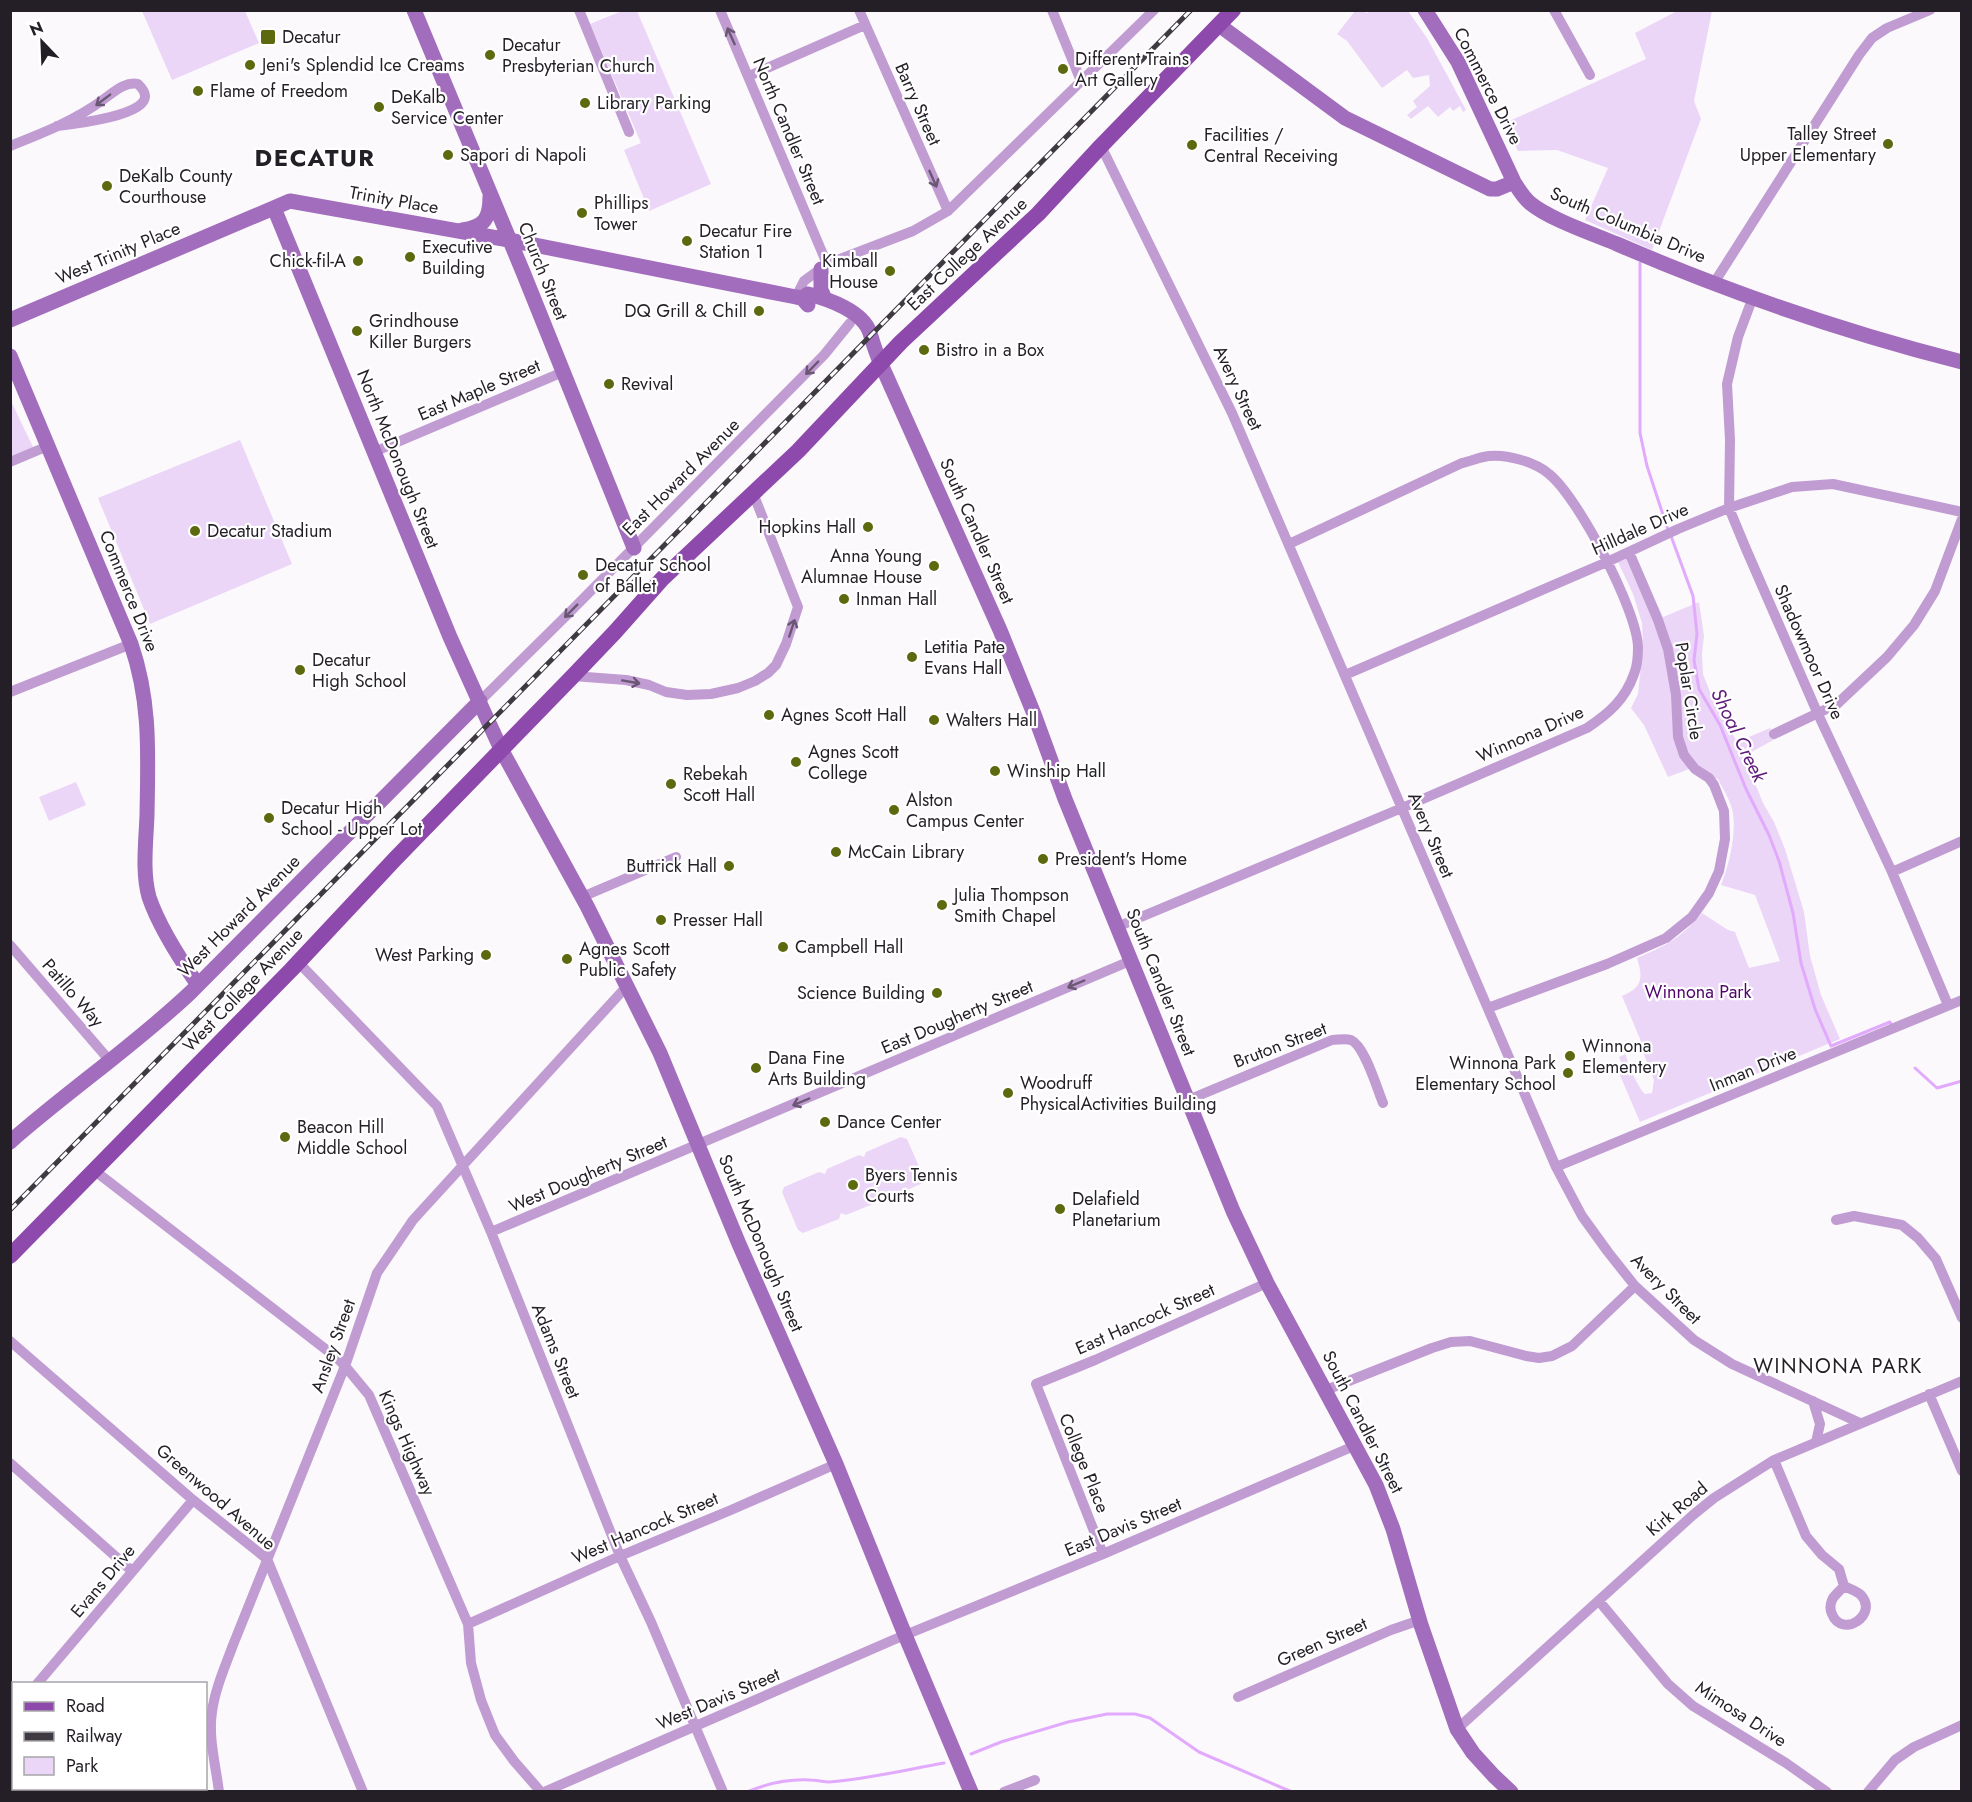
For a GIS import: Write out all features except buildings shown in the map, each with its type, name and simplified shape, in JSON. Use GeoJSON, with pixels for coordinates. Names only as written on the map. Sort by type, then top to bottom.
{"type":"FeatureCollection","features":[{"type":"Feature","properties":{"kind":"main road","name":"East College Avenue"},"geometry":{"type":"LineString","coordinates":[[501,748],[615,632],[664,589],[724,521],[798,451],[901,342],[1038,214],[1233,10]]}},
{"type":"Feature","properties":{"kind":"main road","name":"West College Avenue"},"geometry":{"type":"LineString","coordinates":[[10,1256],[298,962],[501,748]]}},
{"type":"Feature","properties":{"kind":"street","name":"Church Street"},"geometry":{"type":"LineString","coordinates":[[414,10],[634,548]]}},
{"type":"Feature","properties":{"kind":"street"},"geometry":{"type":"LineString","coordinates":[[579,10],[629,132]]}},
{"type":"Feature","properties":{"kind":"street","name":"North Candler Street"},"geometry":{"type":"LineString","coordinates":[[720,10],[749,76],[824,266]]}},
{"type":"Feature","properties":{"kind":"street","name":"Barry Street"},"geometry":{"type":"LineString","coordinates":[[859,10],[948,211]]}},
{"type":"Feature","properties":{"kind":"street"},"geometry":{"type":"LineString","coordinates":[[1052,10],[1081,81]]}},
{"type":"Feature","properties":{"kind":"street"},"geometry":{"type":"LineString","coordinates":[[799,298],[804,280],[824,266],[913,231],[948,211],[1154,10]]}},
{"type":"Feature","properties":{"kind":"street","name":"Commerce Drive"},"geometry":{"type":"LineString","coordinates":[[1425,10],[1458,62],[1514,182]]}},
{"type":"Feature","properties":{"kind":"street"},"geometry":{"type":"LineString","coordinates":[[1554,10],[1590,75]]}},
{"type":"Feature","properties":{"kind":"street"},"geometry":{"type":"LineString","coordinates":[[1714,283],[1869,41],[1887,28],[1930,10]]}},
{"type":"Feature","properties":{"kind":"street"},"geometry":{"type":"LineString","coordinates":[[749,76],[865,25]]}},
{"type":"Feature","properties":{"kind":"street"},"geometry":{"type":"LineString","coordinates":[[1219,25],[1318,100],[1356,125],[1490,189],[1497,189],[1514,182]]}},
{"type":"Feature","properties":{"kind":"street"},"geometry":{"type":"LineString","coordinates":[[10,146],[57,126],[95,106],[129,83],[138,84],[144,90],[146,98],[144,102],[133,109],[115,116],[57,126]]}},
{"type":"Feature","properties":{"kind":"street","name":"Avery Street"},"geometry":{"type":"LineString","coordinates":[[1101,146],[1232,412],[1556,1167],[1582,1216],[1635,1286],[1695,1340],[1732,1364],[1860,1423]]}},
{"type":"Feature","properties":{"kind":"street","name":"South Columbia Drive"},"geometry":{"type":"LineString","coordinates":[[1514,182],[1532,205],[1561,220],[1648,257],[1714,283],[1868,337],[1962,362]]}},
{"type":"Feature","properties":{"kind":"street"},"geometry":{"type":"LineString","coordinates":[[453,231],[471,229],[483,222],[489,212],[490,193]]}},
{"type":"Feature","properties":{"kind":"street","name":"Trinity Place"},"geometry":{"type":"LineString","coordinates":[[274,208],[290,201],[509,240],[799,298]]}},
{"type":"Feature","properties":{"kind":"street","name":"West Trinity Place"},"geometry":{"type":"LineString","coordinates":[[10,320],[274,208]]}},
{"type":"Feature","properties":{"kind":"street","name":"North McDonough Street"},"geometry":{"type":"LineString","coordinates":[[274,208],[450,637],[489,723]]}},
{"type":"Feature","properties":{"kind":"street"},"geometry":{"type":"LineString","coordinates":[[824,266],[821,288],[824,298]]}},
{"type":"Feature","properties":{"kind":"street"},"geometry":{"type":"LineString","coordinates":[[799,298],[808,294],[824,298]]}},
{"type":"Feature","properties":{"kind":"street","name":"Shadowmoor Drive"},"geometry":{"type":"LineString","coordinates":[[1754,297],[1738,337],[1727,384],[1730,508],[1818,712],[1892,872],[1948,1005]]}},
{"type":"Feature","properties":{"kind":"street"},"geometry":{"type":"LineString","coordinates":[[799,298],[806,304],[831,310],[845,319],[864,337],[870,338]]}},
{"type":"Feature","properties":{"kind":"street","name":"South Candler Street"},"geometry":{"type":"LineString","coordinates":[[824,298],[844,307],[859,318],[870,332],[870,338],[881,364],[1032,707],[1065,799],[1233,1211],[1268,1283],[1376,1485],[1393,1529],[1420,1620],[1457,1729],[1473,1753],[1511,1791]]}},
{"type":"Feature","properties":{"kind":"street","name":"East Howard Avenue"},"geometry":{"type":"LineString","coordinates":[[480,701],[824,355],[845,319]]}},
{"type":"Feature","properties":{"kind":"street","name":"Commerce Drive"},"geometry":{"type":"LineString","coordinates":[[10,356],[138,665],[147,716],[145,869],[149,895],[168,938],[198,985]]}},
{"type":"Feature","properties":{"kind":"street","name":"East Maple Street"},"geometry":{"type":"LineString","coordinates":[[374,452],[563,372]]}},
{"type":"Feature","properties":{"kind":"street"},"geometry":{"type":"LineString","coordinates":[[10,462],[48,447]]}},
{"type":"Feature","properties":{"kind":"street","name":"Winnona Drive"},"geometry":{"type":"LineString","coordinates":[[1117,927],[1587,728],[1609,714],[1624,694],[1635,673],[1638,646],[1627,603],[1607,562],[1568,493],[1549,473],[1521,459],[1490,455],[1462,463],[1289,544]]}},
{"type":"Feature","properties":{"kind":"street","name":"Hilldale Drive"},"geometry":{"type":"LineString","coordinates":[[1345,675],[1670,533],[1730,508],[1792,487],[1833,483],[1962,512]]}},
{"type":"Feature","properties":{"kind":"street"},"geometry":{"type":"LineString","coordinates":[[573,676],[626,680],[649,685],[666,692],[687,695],[711,694],[738,688],[755,681],[776,665],[786,644],[798,607],[753,493]]}},
{"type":"Feature","properties":{"kind":"street"},"geometry":{"type":"LineString","coordinates":[[1774,734],[1837,704],[1887,657],[1914,625],[1935,591],[1962,519]]}},
{"type":"Feature","properties":{"kind":"street","name":"Poplar Circle"},"geometry":{"type":"LineString","coordinates":[[1488,1008],[1607,964],[1666,938],[1692,917],[1709,893],[1719,871],[1725,839],[1724,811],[1714,785],[1709,778],[1695,769],[1684,755],[1678,737],[1676,695],[1668,649],[1629,552]]}},
{"type":"Feature","properties":{"kind":"street"},"geometry":{"type":"LineString","coordinates":[[10,692],[131,644]]}},
{"type":"Feature","properties":{"kind":"street","name":"West Howard Avenue"},"geometry":{"type":"LineString","coordinates":[[10,1142],[43,1113],[160,1022],[480,701]]}},
{"type":"Feature","properties":{"kind":"street","name":"South McDonough Street"},"geometry":{"type":"LineString","coordinates":[[489,723],[582,897],[660,1053],[836,1464],[971,1791]]}},
{"type":"Feature","properties":{"kind":"street"},"geometry":{"type":"LineString","coordinates":[[1892,872],[1962,841]]}},
{"type":"Feature","properties":{"kind":"street"},"geometry":{"type":"LineString","coordinates":[[582,897],[675,857]]}},
{"type":"Feature","properties":{"kind":"street","name":"Patillo Way"},"geometry":{"type":"LineString","coordinates":[[10,945],[110,1061]]}},
{"type":"Feature","properties":{"kind":"street","name":"East Dougherty Street"},"geometry":{"type":"LineString","coordinates":[[698,1145],[1130,961]]}},
{"type":"Feature","properties":{"kind":"street","name":"Adams Street"},"geometry":{"type":"LineString","coordinates":[[298,962],[437,1106],[620,1556],[651,1622],[723,1791]]}},
{"type":"Feature","properties":{"kind":"street","name":"Ansley Street"},"geometry":{"type":"LineString","coordinates":[[219,1791],[211,1738],[212,1713],[232,1645],[345,1366],[377,1273],[412,1220],[627,986]]}},
{"type":"Feature","properties":{"kind":"street","name":"Inman Drive"},"geometry":{"type":"LineString","coordinates":[[1556,1167],[1962,1000]]}},
{"type":"Feature","properties":{"kind":"street","name":"Bruton Street"},"geometry":{"type":"LineString","coordinates":[[1188,1100],[1332,1040],[1342,1039],[1352,1041],[1362,1051],[1383,1103]]}},
{"type":"Feature","properties":{"kind":"street","name":"West Dougherty Street"},"geometry":{"type":"LineString","coordinates":[[490,1232],[698,1145]]}},
{"type":"Feature","properties":{"kind":"street","name":"Kings Highway"},"geometry":{"type":"LineString","coordinates":[[95,1171],[345,1366],[369,1395],[468,1624],[471,1663],[481,1700],[495,1735],[514,1761],[543,1791]]}},
{"type":"Feature","properties":{"kind":"street"},"geometry":{"type":"LineString","coordinates":[[1836,1220],[1854,1216],[1902,1225],[1918,1238],[1936,1259],[1962,1318]]}},
{"type":"Feature","properties":{"kind":"street","name":"East Hancock Street"},"geometry":{"type":"LineString","coordinates":[[1036,1384],[1268,1283]]}},
{"type":"Feature","properties":{"kind":"street"},"geometry":{"type":"LineString","coordinates":[[1326,1390],[1451,1342],[1470,1341],[1539,1358],[1552,1356],[1572,1346],[1635,1286]]}},
{"type":"Feature","properties":{"kind":"street","name":"Greenwood Avenue"},"geometry":{"type":"LineString","coordinates":[[10,1341],[193,1500],[267,1559],[363,1791]]}},
{"type":"Feature","properties":{"kind":"street","name":"Kirk Road"},"geometry":{"type":"LineString","coordinates":[[1457,1729],[1714,1498],[1774,1460],[1962,1381]]}},
{"type":"Feature","properties":{"kind":"street","name":"College Place"},"geometry":{"type":"LineString","coordinates":[[1036,1384],[1103,1554]]}},
{"type":"Feature","properties":{"kind":"street"},"geometry":{"type":"LineString","coordinates":[[1929,1394],[1962,1471]]}},
{"type":"Feature","properties":{"kind":"street"},"geometry":{"type":"LineString","coordinates":[[1813,1401],[1820,1424],[1816,1442]]}},
{"type":"Feature","properties":{"kind":"street","name":"East Davis Street"},"geometry":{"type":"LineString","coordinates":[[905,1635],[1103,1554],[1354,1446]]}},
{"type":"Feature","properties":{"kind":"street"},"geometry":{"type":"LineString","coordinates":[[1774,1460],[1806,1536],[1822,1556],[1839,1569],[1844,1586]]}},
{"type":"Feature","properties":{"kind":"street"},"geometry":{"type":"LineString","coordinates":[[10,1462],[132,1571]]}},
{"type":"Feature","properties":{"kind":"street","name":"West Hancock Street"},"geometry":{"type":"LineString","coordinates":[[468,1624],[836,1464]]}},
{"type":"Feature","properties":{"kind":"street","name":"Evans Drive"},"geometry":{"type":"LineString","coordinates":[[39,1682],[193,1500]]}},
{"type":"Feature","properties":{"kind":"street","name":"Mimosa Drive"},"geometry":{"type":"LineString","coordinates":[[1599,1600],[1668,1684],[1693,1706],[1827,1791]]}},
{"type":"Feature","properties":{"kind":"street","name":"Green Street"},"geometry":{"type":"LineString","coordinates":[[1238,1697],[1391,1630],[1420,1620]]}},
{"type":"Feature","properties":{"kind":"street","name":"West Davis Street"},"geometry":{"type":"LineString","coordinates":[[543,1791],[905,1635]]}},
{"type":"Feature","properties":{"kind":"street"},"geometry":{"type":"LineString","coordinates":[[1868,1791],[1895,1760],[1914,1747],[1962,1725]]}},
{"type":"Feature","properties":{"kind":"street"},"geometry":{"type":"LineString","coordinates":[[1004,1791],[1035,1780]]}},
{"type":"Feature","properties":{"kind":"green space"},"geometry":{"type":"Polygon","coordinates":[[[142,11],[245,11],[259,43],[172,80],[142,11]]]}},
{"type":"Feature","properties":{"kind":"green space"},"geometry":{"type":"Polygon","coordinates":[[[622,11],[637,11],[711,184],[649,211],[624,150],[641,143],[590,24],[622,11]]]}},
{"type":"Feature","properties":{"kind":"green space"},"geometry":{"type":"Polygon","coordinates":[[[1355,11],[1367,13],[1370,11],[1408,11],[1427,38],[1466,110],[1463,112],[1460,106],[1453,111],[1450,107],[1438,117],[1428,106],[1411,119],[1407,115],[1417,107],[1413,101],[1430,86],[1429,75],[1413,78],[1407,70],[1382,88],[1347,41],[1337,34],[1355,11]]]}},
{"type":"Feature","properties":{"kind":"green space"},"geometry":{"type":"Polygon","coordinates":[[[1677,11],[1712,11],[1694,101],[1701,119],[1652,250],[1585,220],[1608,168],[1557,150],[1518,151],[1505,123],[1646,59],[1635,33],[1677,11]]]}},
{"type":"Feature","properties":{"kind":"green space"},"geometry":{"type":"Polygon","coordinates":[[[10,399],[34,449],[10,458],[10,399]]]}},
{"type":"Feature","properties":{"kind":"green space","name":"Decatur Stadium"},"geometry":{"type":"Polygon","coordinates":[[[240,440],[292,564],[150,624],[98,498],[240,440]]]}},
{"type":"Feature","properties":{"kind":"green space","name":"Winnona Park"},"geometry":{"type":"Polygon","coordinates":[[[1635,555],[1663,617],[1699,602],[1704,636],[1703,674],[1737,742],[1770,728],[1777,738],[1744,756],[1785,849],[1804,912],[1810,956],[1821,995],[1840,1039],[1640,1122],[1619,1073],[1625,1071],[1619,1057],[1626,1054],[1630,1069],[1640,1087],[1645,1094],[1652,1093],[1654,1080],[1643,1052],[1638,1049],[1643,1046],[1622,996],[1634,989],[1640,981],[1637,958],[1673,940],[1702,913],[1735,932],[1749,968],[1780,961],[1755,895],[1721,885],[1731,850],[1734,823],[1731,805],[1718,779],[1689,769],[1668,777],[1644,725],[1631,708],[1638,694],[1643,647],[1642,623],[1633,594],[1618,562],[1635,555]]]}},
{"type":"Feature","properties":{"kind":"green space"},"geometry":{"type":"Polygon","coordinates":[[[76,782],[86,805],[49,821],[39,797],[76,782]]]}},
{"type":"Feature","properties":{"kind":"green space","name":"Byers Tennis Courts"},"geometry":{"type":"Polygon","coordinates":[[[901,1137],[907,1139],[924,1178],[921,1184],[886,1199],[880,1196],[878,1202],[846,1215],[841,1213],[839,1219],[803,1233],[798,1230],[782,1192],[784,1187],[819,1172],[825,1174],[827,1169],[859,1155],[864,1157],[866,1152],[901,1137]]]}},
{"type":"Feature","properties":{"kind":"waterway","name":"Shoal Creek"},"geometry":{"type":"LineString","coordinates":[[1640,263],[1640,433],[1647,466],[1668,530]]}},
{"type":"Feature","properties":{"kind":"waterway","name":"Shoal Creek"},"geometry":{"type":"LineString","coordinates":[[1671,536],[1693,596],[1697,634],[1694,660],[1699,689],[1720,725],[1779,861],[1793,913],[1801,963],[1815,1009],[1831,1046],[1890,1022],[1891,1024]]}},
{"type":"Feature","properties":{"kind":"waterway","name":"Shoal Creek"},"geometry":{"type":"LineString","coordinates":[[1915,1068],[1937,1088],[1962,1081]]}},
{"type":"Feature","properties":{"kind":"waterway"},"geometry":{"type":"LineString","coordinates":[[971,1754],[1001,1742],[1068,1722],[1107,1714],[1135,1714],[1150,1718],[1199,1752],[1292,1792]]}},
{"type":"Feature","properties":{"kind":"waterway"},"geometry":{"type":"LineString","coordinates":[[747,1792],[786,1781],[844,1781],[944,1763]]}},
{"type":"Feature","properties":{"kind":"railway"},"geometry":{"type":"LineString","coordinates":[[10,1210],[1191,10]]}},
{"type":"Feature","properties":{"kind":"place","name":"Decatur"},"geometry":{"type":"Point","coordinates":[268,37]}},
{"type":"Feature","properties":{"kind":"place","name":"Decatur Presbyterian Church"},"geometry":{"type":"Point","coordinates":[490,55]}},
{"type":"Feature","properties":{"kind":"place","name":"Jeni's Splendid Ice Creams"},"geometry":{"type":"Point","coordinates":[250,65]}},
{"type":"Feature","properties":{"kind":"place","name":"Different Trains Art Gallery"},"geometry":{"type":"Point","coordinates":[1063,69]}},
{"type":"Feature","properties":{"kind":"place","name":"Flame of Freedom"},"geometry":{"type":"Point","coordinates":[198,91]}},
{"type":"Feature","properties":{"kind":"place","name":"Library Parking"},"geometry":{"type":"Point","coordinates":[585,103]}},
{"type":"Feature","properties":{"kind":"place","name":"DeKalb Service Center"},"geometry":{"type":"Point","coordinates":[379,107]}},
{"type":"Feature","properties":{"kind":"place","name":"Talley Street Upper Elementary"},"geometry":{"type":"Point","coordinates":[1888,144]}},
{"type":"Feature","properties":{"kind":"place","name":"Facilities / Central Receiving"},"geometry":{"type":"Point","coordinates":[1192,145]}},
{"type":"Feature","properties":{"kind":"place","name":"Sapori di Napoli"},"geometry":{"type":"Point","coordinates":[448,155]}},
{"type":"Feature","properties":{"kind":"place","name":"DeKalb County Courthouse"},"geometry":{"type":"Point","coordinates":[107,186]}},
{"type":"Feature","properties":{"kind":"place","name":"Phillips Tower"},"geometry":{"type":"Point","coordinates":[582,213]}},
{"type":"Feature","properties":{"kind":"place","name":"Decatur Fire Station 1"},"geometry":{"type":"Point","coordinates":[687,241]}},
{"type":"Feature","properties":{"kind":"place","name":"Executive Building"},"geometry":{"type":"Point","coordinates":[410,257]}},
{"type":"Feature","properties":{"kind":"place","name":"Chick-fil-A"},"geometry":{"type":"Point","coordinates":[358,261]}},
{"type":"Feature","properties":{"kind":"place","name":"Kimball House"},"geometry":{"type":"Point","coordinates":[890,271]}},
{"type":"Feature","properties":{"kind":"place","name":"DQ Grill & Chill"},"geometry":{"type":"Point","coordinates":[759,311]}},
{"type":"Feature","properties":{"kind":"place","name":"Grindhouse Killer Burgers"},"geometry":{"type":"Point","coordinates":[357,331]}},
{"type":"Feature","properties":{"kind":"place","name":"Bistro in a Box"},"geometry":{"type":"Point","coordinates":[924,350]}},
{"type":"Feature","properties":{"kind":"place","name":"Revival"},"geometry":{"type":"Point","coordinates":[609,384]}},
{"type":"Feature","properties":{"kind":"place","name":"Hopkins Hall"},"geometry":{"type":"Point","coordinates":[868,527]}},
{"type":"Feature","properties":{"kind":"place","name":"Decatur Stadium"},"geometry":{"type":"Point","coordinates":[195,531]}},
{"type":"Feature","properties":{"kind":"place","name":"Anna Young Alumnae House"},"geometry":{"type":"Point","coordinates":[934,566]}},
{"type":"Feature","properties":{"kind":"place","name":"Decatur School of Ballet"},"geometry":{"type":"Point","coordinates":[583,575]}},
{"type":"Feature","properties":{"kind":"place","name":"Inman Hall"},"geometry":{"type":"Point","coordinates":[844,599]}},
{"type":"Feature","properties":{"kind":"place","name":"Letitia Pate Evans Hall"},"geometry":{"type":"Point","coordinates":[912,657]}},
{"type":"Feature","properties":{"kind":"place","name":"Decatur High School"},"geometry":{"type":"Point","coordinates":[300,670]}},
{"type":"Feature","properties":{"kind":"place","name":"Agnes Scott Hall"},"geometry":{"type":"Point","coordinates":[769,715]}},
{"type":"Feature","properties":{"kind":"place","name":"Walters Hall"},"geometry":{"type":"Point","coordinates":[934,720]}},
{"type":"Feature","properties":{"kind":"place","name":"Agnes Scott College"},"geometry":{"type":"Point","coordinates":[796,762]}},
{"type":"Feature","properties":{"kind":"place","name":"Winship Hall"},"geometry":{"type":"Point","coordinates":[995,771]}},
{"type":"Feature","properties":{"kind":"place","name":"Rebekah Scott Hall"},"geometry":{"type":"Point","coordinates":[671,784]}},
{"type":"Feature","properties":{"kind":"place","name":"Alston Campus Center"},"geometry":{"type":"Point","coordinates":[894,810]}},
{"type":"Feature","properties":{"kind":"place","name":"Decatur High School - Upper Lot"},"geometry":{"type":"Point","coordinates":[269,818]}},
{"type":"Feature","properties":{"kind":"place","name":"McCain Library"},"geometry":{"type":"Point","coordinates":[836,852]}},
{"type":"Feature","properties":{"kind":"place","name":"President's Home"},"geometry":{"type":"Point","coordinates":[1043,859]}},
{"type":"Feature","properties":{"kind":"place","name":"Buttrick Hall"},"geometry":{"type":"Point","coordinates":[729,866]}},
{"type":"Feature","properties":{"kind":"place","name":"Julia Thompson Smith Chapel"},"geometry":{"type":"Point","coordinates":[942,905]}},
{"type":"Feature","properties":{"kind":"place","name":"Presser Hall"},"geometry":{"type":"Point","coordinates":[661,920]}},
{"type":"Feature","properties":{"kind":"place","name":"Campbell Hall"},"geometry":{"type":"Point","coordinates":[783,947]}},
{"type":"Feature","properties":{"kind":"place","name":"West Parking"},"geometry":{"type":"Point","coordinates":[486,955]}},
{"type":"Feature","properties":{"kind":"place","name":"Agnes Scott Public Safety"},"geometry":{"type":"Point","coordinates":[567,959]}},
{"type":"Feature","properties":{"kind":"place","name":"Science Building"},"geometry":{"type":"Point","coordinates":[937,993]}},
{"type":"Feature","properties":{"kind":"place","name":"Winnona Elementery"},"geometry":{"type":"Point","coordinates":[1570,1056]}},
{"type":"Feature","properties":{"kind":"place","name":"Dana Fine Arts Building"},"geometry":{"type":"Point","coordinates":[756,1068]}},
{"type":"Feature","properties":{"kind":"place","name":"Winnona Park Elementary School"},"geometry":{"type":"Point","coordinates":[1568,1073]}},
{"type":"Feature","properties":{"kind":"place","name":"Woodruff PhysicalActivities Building"},"geometry":{"type":"Point","coordinates":[1008,1093]}},
{"type":"Feature","properties":{"kind":"place","name":"Dance Center"},"geometry":{"type":"Point","coordinates":[825,1122]}},
{"type":"Feature","properties":{"kind":"place","name":"Beacon Hill Middle School"},"geometry":{"type":"Point","coordinates":[285,1137]}},
{"type":"Feature","properties":{"kind":"place","name":"Byers Tennis Courts"},"geometry":{"type":"Point","coordinates":[853,1185]}},
{"type":"Feature","properties":{"kind":"place","name":"Delafield Planetarium"},"geometry":{"type":"Point","coordinates":[1060,1209]}},
{"type":"Feature","properties":{"kind":"district","name":"DECATUR"},"geometry":{"type":"Point","coordinates":[315,158]}},
{"type":"Feature","properties":{"kind":"district","name":"WINNONA PARK"},"geometry":{"type":"Point","coordinates":[1838,1366]}}]}
